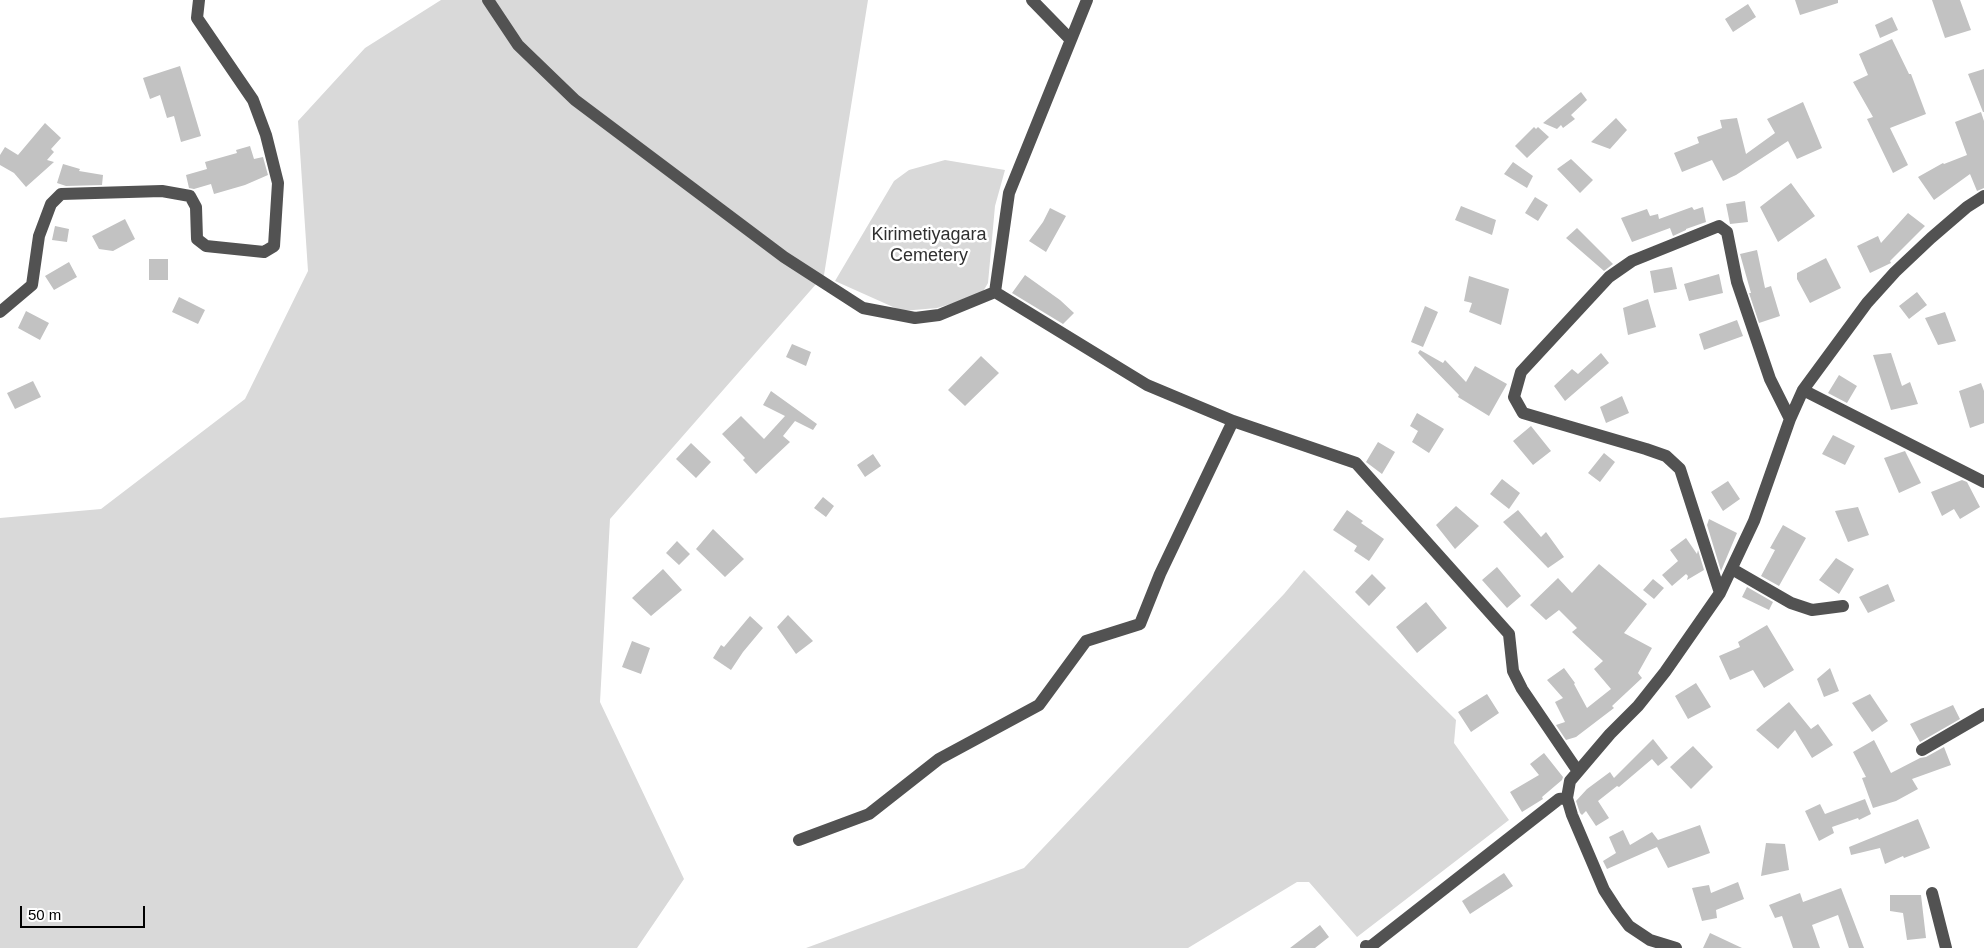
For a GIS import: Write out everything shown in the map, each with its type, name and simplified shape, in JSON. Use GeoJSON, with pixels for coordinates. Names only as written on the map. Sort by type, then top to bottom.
{"type":"FeatureCollection","features":[{"type":"Feature","properties":{"kind":"street"},"geometry":{"type":"LineString","coordinates":[[0,312],[32,285],[39,236],[51,204],[61,194],[162,191],[190,196],[196,207],[197,239],[206,246],[264,252],[274,246],[278,183],[266,135],[253,100],[197,18],[199,0]]}},
{"type":"Feature","properties":{"kind":"street"},"geometry":{"type":"LineString","coordinates":[[488,0],[518,45],[574,100],[784,257],[863,308],[915,318],[939,315],[995,292]]}},
{"type":"Feature","properties":{"kind":"street"},"geometry":{"type":"LineString","coordinates":[[1032,0],[1070,39]]}},
{"type":"Feature","properties":{"kind":"street"},"geometry":{"type":"LineString","coordinates":[[995,292],[1009,193],[1087,0]]}},
{"type":"Feature","properties":{"kind":"street"},"geometry":{"type":"LineString","coordinates":[[1676,948],[1650,940],[1629,926],[1604,890],[1572,815],[1567,798],[1570,781],[1638,706],[1665,672],[1720,593],[1754,521],[1790,419],[1804,390],[1867,303],[1895,272],[1967,207],[1984,196]]}},
{"type":"Feature","properties":{"kind":"street"},"geometry":{"type":"LineString","coordinates":[[1720,593],[1680,470],[1666,456],[1523,413],[1514,397],[1521,372],[1609,277],[1632,261],[1719,226],[1727,232],[1737,282],[1770,379],[1790,419]]}},
{"type":"Feature","properties":{"kind":"street"},"geometry":{"type":"LineString","coordinates":[[995,292],[1147,384],[1233,421],[1356,463],[1508,634],[1513,671],[1522,690],[1578,770]]}},
{"type":"Feature","properties":{"kind":"street"},"geometry":{"type":"LineString","coordinates":[[1804,390],[1984,482]]}},
{"type":"Feature","properties":{"kind":"street"},"geometry":{"type":"LineString","coordinates":[[798,840],[869,814],[939,759],[1039,705],[1086,641],[1140,624],[1160,574],[1233,421]]}},
{"type":"Feature","properties":{"kind":"street"},"geometry":{"type":"LineString","coordinates":[[1732,569],[1792,603],[1805,608],[1812,610],[1843,606]]}},
{"type":"Feature","properties":{"kind":"street"},"geometry":{"type":"LineString","coordinates":[[1922,750],[1984,714]]}},
{"type":"Feature","properties":{"kind":"street"},"geometry":{"type":"LineString","coordinates":[[1366,946],[1370,947],[1559,799],[1567,798]]}},
{"type":"Feature","properties":{"kind":"street"},"geometry":{"type":"LineString","coordinates":[[1932,893],[1946,948]]}},
{"type":"Feature","properties":{"kind":"green space"},"geometry":{"type":"Polygon","coordinates":[[[441,0],[868,0],[824,275],[610,519],[600,702],[684,879],[637,948],[0,948],[0,518],[101,509],[245,399],[308,271],[298,121],[365,48],[441,0]]]}},
{"type":"Feature","properties":{"kind":"green space","name":"Kirimetiyagara Cemetery"},"geometry":{"type":"Polygon","coordinates":[[[945,160],[1005,170],[995,206],[988,283],[981,295],[937,308],[902,311],[835,281],[894,181],[909,170],[945,160]]]}},
{"type":"Feature","properties":{"kind":"green space"},"geometry":{"type":"Polygon","coordinates":[[[1304,570],[1456,720],[1454,743],[1509,820],[1357,937],[1309,882],[1297,882],[1188,948],[806,948],[1024,868],[1284,594],[1304,570]]]}},
{"type":"Feature","properties":{"kind":"building"},"geometry":{"type":"Polygon","coordinates":[[[1795,0],[1838,0],[1838,3],[1800,15],[1795,0]]]}},
{"type":"Feature","properties":{"kind":"building"},"geometry":{"type":"Polygon","coordinates":[[[1932,0],[1960,0],[1971,30],[1945,38],[1932,0]]]}},
{"type":"Feature","properties":{"kind":"building"},"geometry":{"type":"Polygon","coordinates":[[[1748,4],[1756,17],[1733,32],[1725,19],[1748,4]]]}},
{"type":"Feature","properties":{"kind":"building"},"geometry":{"type":"Polygon","coordinates":[[[1892,17],[1898,30],[1880,38],[1875,25],[1892,17]]]}},
{"type":"Feature","properties":{"kind":"building"},"geometry":{"type":"Polygon","coordinates":[[[1892,39],[1909,74],[1911,74],[1926,114],[1890,128],[1908,165],[1893,173],[1867,119],[1873,117],[1853,82],[1868,75],[1859,54],[1892,39]]]}},
{"type":"Feature","properties":{"kind":"building"},"geometry":{"type":"Polygon","coordinates":[[[180,66],[201,136],[181,142],[174,116],[167,118],[160,95],[150,99],[143,78],[180,66]]]}},
{"type":"Feature","properties":{"kind":"building"},"geometry":{"type":"Polygon","coordinates":[[[1984,69],[1984,112],[1983,112],[1968,74],[1984,69]]]}},
{"type":"Feature","properties":{"kind":"building"},"geometry":{"type":"Polygon","coordinates":[[[1581,92],[1587,100],[1571,115],[1575,119],[1563,128],[1561,125],[1557,129],[1543,123],[1581,92]]]}},
{"type":"Feature","properties":{"kind":"building"},"geometry":{"type":"Polygon","coordinates":[[[1803,102],[1822,148],[1797,159],[1788,141],[1736,175],[1723,181],[1712,160],[1682,172],[1674,153],[1699,143],[1697,137],[1722,128],[1720,120],[1737,118],[1746,154],[1775,133],[1767,119],[1803,102]]]}},
{"type":"Feature","properties":{"kind":"building"},"geometry":{"type":"Polygon","coordinates":[[[1981,112],[1984,121],[1984,188],[1977,191],[1970,174],[1934,200],[1918,177],[1943,163],[1967,155],[1955,122],[1981,112]]]}},
{"type":"Feature","properties":{"kind":"building"},"geometry":{"type":"Polygon","coordinates":[[[1616,118],[1627,130],[1610,149],[1591,142],[1616,118]]]}},
{"type":"Feature","properties":{"kind":"building"},"geometry":{"type":"Polygon","coordinates":[[[45,123],[61,138],[51,149],[54,152],[47,160],[54,162],[26,187],[14,173],[0,165],[0,155],[5,147],[18,155],[45,123]]]}},
{"type":"Feature","properties":{"kind":"building"},"geometry":{"type":"Polygon","coordinates":[[[1534,127],[1536,129],[1538,127],[1549,137],[1527,158],[1515,146],[1534,127]]]}},
{"type":"Feature","properties":{"kind":"building"},"geometry":{"type":"Polygon","coordinates":[[[250,146],[254,159],[263,157],[268,175],[245,185],[214,194],[211,184],[194,189],[189,188],[186,175],[207,169],[205,162],[237,153],[236,150],[250,146]]]}},
{"type":"Feature","properties":{"kind":"building"},"geometry":{"type":"Polygon","coordinates":[[[1571,159],[1593,180],[1580,193],[1557,169],[1571,159]]]}},
{"type":"Feature","properties":{"kind":"building"},"geometry":{"type":"Polygon","coordinates":[[[1513,162],[1533,176],[1527,188],[1504,174],[1513,162]]]}},
{"type":"Feature","properties":{"kind":"building"},"geometry":{"type":"Polygon","coordinates":[[[63,164],[80,169],[79,171],[103,175],[102,185],[66,186],[57,183],[63,164]]]}},
{"type":"Feature","properties":{"kind":"building"},"geometry":{"type":"Polygon","coordinates":[[[1791,183],[1815,216],[1778,242],[1760,207],[1791,183]]]}},
{"type":"Feature","properties":{"kind":"building"},"geometry":{"type":"Polygon","coordinates":[[[1535,197],[1548,205],[1538,221],[1525,213],[1535,197]]]}},
{"type":"Feature","properties":{"kind":"building"},"geometry":{"type":"Polygon","coordinates":[[[1745,201],[1748,222],[1730,224],[1726,204],[1745,201]]]}},
{"type":"Feature","properties":{"kind":"building"},"geometry":{"type":"Polygon","coordinates":[[[1461,206],[1496,220],[1492,235],[1455,220],[1461,206]]]}},
{"type":"Feature","properties":{"kind":"building"},"geometry":{"type":"Polygon","coordinates":[[[1692,207],[1694,210],[1703,207],[1706,222],[1673,236],[1670,228],[1632,242],[1621,218],[1647,209],[1650,216],[1658,214],[1659,219],[1692,207]]]}},
{"type":"Feature","properties":{"kind":"building"},"geometry":{"type":"Polygon","coordinates":[[[1050,208],[1066,216],[1046,252],[1029,241],[1043,222],[1050,208]]]}},
{"type":"Feature","properties":{"kind":"building"},"geometry":{"type":"Polygon","coordinates":[[[1908,213],[1925,226],[1890,261],[1891,263],[1870,273],[1857,246],[1878,236],[1881,243],[1908,213]]]}},
{"type":"Feature","properties":{"kind":"building"},"geometry":{"type":"Polygon","coordinates":[[[125,219],[135,239],[113,251],[99,249],[92,236],[125,219]]]}},
{"type":"Feature","properties":{"kind":"building"},"geometry":{"type":"Polygon","coordinates":[[[55,226],[69,229],[67,242],[52,240],[55,226]]]}},
{"type":"Feature","properties":{"kind":"building"},"geometry":{"type":"Polygon","coordinates":[[[1577,228],[1613,264],[1604,271],[1566,238],[1577,228]]]}},
{"type":"Feature","properties":{"kind":"building"},"geometry":{"type":"Polygon","coordinates":[[[1757,250],[1765,288],[1771,286],[1780,316],[1759,323],[1749,293],[1751,293],[1740,254],[1757,250]]]}},
{"type":"Feature","properties":{"kind":"building"},"geometry":{"type":"Polygon","coordinates":[[[1826,258],[1841,288],[1810,303],[1797,279],[1797,273],[1826,258]]]}},
{"type":"Feature","properties":{"kind":"building"},"geometry":{"type":"Polygon","coordinates":[[[149,259],[168,259],[168,280],[149,280],[149,259]]]}},
{"type":"Feature","properties":{"kind":"building"},"geometry":{"type":"Polygon","coordinates":[[[69,262],[77,277],[54,290],[45,276],[69,262]]]}},
{"type":"Feature","properties":{"kind":"building"},"geometry":{"type":"Polygon","coordinates":[[[1672,267],[1677,289],[1654,293],[1650,271],[1672,267]]]}},
{"type":"Feature","properties":{"kind":"building"},"geometry":{"type":"Polygon","coordinates":[[[1719,274],[1723,293],[1689,301],[1684,284],[1719,274]]]}},
{"type":"Feature","properties":{"kind":"building"},"geometry":{"type":"Polygon","coordinates":[[[1025,275],[1060,300],[1074,313],[1063,324],[1012,293],[1025,275]]]}},
{"type":"Feature","properties":{"kind":"building"},"geometry":{"type":"Polygon","coordinates":[[[1469,276],[1509,289],[1501,325],[1469,312],[1472,303],[1464,301],[1469,276]]]}},
{"type":"Feature","properties":{"kind":"building"},"geometry":{"type":"Polygon","coordinates":[[[1917,292],[1927,305],[1909,319],[1899,306],[1917,292]]]}},
{"type":"Feature","properties":{"kind":"building"},"geometry":{"type":"Polygon","coordinates":[[[179,297],[205,310],[198,324],[172,312],[179,297]]]}},
{"type":"Feature","properties":{"kind":"building"},"geometry":{"type":"Polygon","coordinates":[[[1648,299],[1656,327],[1628,335],[1623,308],[1648,299]]]}},
{"type":"Feature","properties":{"kind":"building"},"geometry":{"type":"Polygon","coordinates":[[[1425,306],[1438,312],[1423,347],[1411,342],[1425,306]]]}},
{"type":"Feature","properties":{"kind":"building"},"geometry":{"type":"Polygon","coordinates":[[[26,311],[49,323],[40,340],[18,328],[26,311]]]}},
{"type":"Feature","properties":{"kind":"building"},"geometry":{"type":"Polygon","coordinates":[[[1945,312],[1956,341],[1938,345],[1925,318],[1945,312]]]}},
{"type":"Feature","properties":{"kind":"building"},"geometry":{"type":"Polygon","coordinates":[[[1737,320],[1743,336],[1704,350],[1699,334],[1737,320]]]}},
{"type":"Feature","properties":{"kind":"building"},"geometry":{"type":"Polygon","coordinates":[[[792,344],[811,352],[806,366],[786,357],[792,344]]]}},
{"type":"Feature","properties":{"kind":"building"},"geometry":{"type":"Polygon","coordinates":[[[1420,350],[1443,363],[1445,360],[1466,382],[1475,366],[1507,384],[1489,416],[1458,397],[1459,395],[1418,353],[1420,350]]]}},
{"type":"Feature","properties":{"kind":"building"},"geometry":{"type":"Polygon","coordinates":[[[1601,353],[1609,363],[1565,401],[1554,386],[1572,369],[1578,374],[1601,353]]]}},
{"type":"Feature","properties":{"kind":"building"},"geometry":{"type":"Polygon","coordinates":[[[1891,353],[1902,386],[1910,382],[1918,404],[1891,410],[1873,355],[1891,353]]]}},
{"type":"Feature","properties":{"kind":"building"},"geometry":{"type":"Polygon","coordinates":[[[981,356],[999,373],[965,406],[948,390],[981,356]]]}},
{"type":"Feature","properties":{"kind":"building"},"geometry":{"type":"Polygon","coordinates":[[[1839,375],[1857,386],[1847,403],[1828,393],[1839,375]]]}},
{"type":"Feature","properties":{"kind":"building"},"geometry":{"type":"Polygon","coordinates":[[[33,381],[41,397],[15,409],[7,393],[33,381]]]}},
{"type":"Feature","properties":{"kind":"building"},"geometry":{"type":"Polygon","coordinates":[[[1981,383],[1984,391],[1984,423],[1970,428],[1959,391],[1981,383]]]}},
{"type":"Feature","properties":{"kind":"building"},"geometry":{"type":"Polygon","coordinates":[[[771,391],[817,424],[813,430],[795,421],[783,436],[790,442],[756,474],[743,460],[745,458],[722,434],[741,416],[764,439],[785,416],[763,405],[771,391]]]}},
{"type":"Feature","properties":{"kind":"building"},"geometry":{"type":"Polygon","coordinates":[[[1622,396],[1629,413],[1606,423],[1600,407],[1622,396]]]}},
{"type":"Feature","properties":{"kind":"building"},"geometry":{"type":"Polygon","coordinates":[[[1417,413],[1444,429],[1429,453],[1412,442],[1418,431],[1410,426],[1417,413]]]}},
{"type":"Feature","properties":{"kind":"building"},"geometry":{"type":"Polygon","coordinates":[[[1531,426],[1551,451],[1533,465],[1513,441],[1531,426]]]}},
{"type":"Feature","properties":{"kind":"building"},"geometry":{"type":"Polygon","coordinates":[[[1833,435],[1855,446],[1845,465],[1822,454],[1833,435]]]}},
{"type":"Feature","properties":{"kind":"building"},"geometry":{"type":"Polygon","coordinates":[[[1378,442],[1395,452],[1382,474],[1366,462],[1378,442]]]}},
{"type":"Feature","properties":{"kind":"building"},"geometry":{"type":"Polygon","coordinates":[[[691,443],[711,462],[696,478],[676,459],[691,443]]]}},
{"type":"Feature","properties":{"kind":"building"},"geometry":{"type":"Polygon","coordinates":[[[1905,451],[1921,483],[1899,493],[1884,458],[1905,451]]]}},
{"type":"Feature","properties":{"kind":"building"},"geometry":{"type":"Polygon","coordinates":[[[1604,453],[1615,462],[1600,482],[1588,473],[1604,453]]]}},
{"type":"Feature","properties":{"kind":"building"},"geometry":{"type":"Polygon","coordinates":[[[873,454],[881,466],[865,477],[857,465],[873,454]]]}},
{"type":"Feature","properties":{"kind":"building"},"geometry":{"type":"Polygon","coordinates":[[[1502,479],[1520,493],[1509,509],[1490,494],[1502,479]]]}},
{"type":"Feature","properties":{"kind":"building"},"geometry":{"type":"Polygon","coordinates":[[[1962,480],[1967,482],[1980,507],[1960,519],[1954,509],[1942,516],[1931,492],[1962,480]]]}},
{"type":"Feature","properties":{"kind":"building"},"geometry":{"type":"Polygon","coordinates":[[[1728,481],[1740,499],[1723,511],[1711,492],[1728,481]]]}},
{"type":"Feature","properties":{"kind":"building"},"geometry":{"type":"Polygon","coordinates":[[[823,497],[834,506],[826,517],[814,508],[823,497]]]}},
{"type":"Feature","properties":{"kind":"building"},"geometry":{"type":"Polygon","coordinates":[[[1456,506],[1479,526],[1455,549],[1436,525],[1456,506]]]}},
{"type":"Feature","properties":{"kind":"building"},"geometry":{"type":"Polygon","coordinates":[[[1858,507],[1869,535],[1848,542],[1835,511],[1858,507]]]}},
{"type":"Feature","properties":{"kind":"building"},"geometry":{"type":"Polygon","coordinates":[[[1347,510],[1363,521],[1361,523],[1384,539],[1369,561],[1354,551],[1357,546],[1333,530],[1347,510]]]}},
{"type":"Feature","properties":{"kind":"building"},"geometry":{"type":"Polygon","coordinates":[[[1518,510],[1541,537],[1546,532],[1564,557],[1548,568],[1503,522],[1518,510]]]}},
{"type":"Feature","properties":{"kind":"building"},"geometry":{"type":"Polygon","coordinates":[[[1709,519],[1737,533],[1721,571],[1707,525],[1709,519]]]}},
{"type":"Feature","properties":{"kind":"building"},"geometry":{"type":"Polygon","coordinates":[[[1783,525],[1806,538],[1779,586],[1761,576],[1775,550],[1770,548],[1783,525]]]}},
{"type":"Feature","properties":{"kind":"building"},"geometry":{"type":"Polygon","coordinates":[[[713,529],[744,559],[725,577],[696,549],[713,529]]]}},
{"type":"Feature","properties":{"kind":"building"},"geometry":{"type":"Polygon","coordinates":[[[1686,538],[1697,554],[1698,550],[1704,570],[1687,580],[1688,576],[1686,574],[1672,586],[1662,575],[1678,561],[1670,550],[1686,538]]]}},
{"type":"Feature","properties":{"kind":"building"},"geometry":{"type":"Polygon","coordinates":[[[677,541],[690,554],[679,565],[666,553],[677,541]]]}},
{"type":"Feature","properties":{"kind":"building"},"geometry":{"type":"Polygon","coordinates":[[[1836,558],[1854,569],[1839,594],[1819,580],[1836,558]]]}},
{"type":"Feature","properties":{"kind":"building"},"geometry":{"type":"Polygon","coordinates":[[[1599,564],[1647,604],[1624,633],[1652,648],[1638,673],[1642,678],[1612,706],[1614,708],[1576,737],[1566,740],[1556,725],[1565,722],[1555,702],[1563,698],[1547,680],[1564,668],[1575,683],[1587,708],[1611,689],[1594,669],[1603,661],[1572,632],[1577,628],[1559,610],[1546,620],[1530,605],[1558,578],[1572,593],[1599,564]]]}},
{"type":"Feature","properties":{"kind":"building"},"geometry":{"type":"Polygon","coordinates":[[[1497,567],[1521,596],[1507,608],[1482,580],[1497,567]]]}},
{"type":"Feature","properties":{"kind":"building"},"geometry":{"type":"Polygon","coordinates":[[[663,569],[682,590],[651,616],[632,598],[663,569]]]}},
{"type":"Feature","properties":{"kind":"building"},"geometry":{"type":"Polygon","coordinates":[[[1372,574],[1386,588],[1369,606],[1355,592],[1372,574]]]}},
{"type":"Feature","properties":{"kind":"building"},"geometry":{"type":"Polygon","coordinates":[[[1653,579],[1664,588],[1654,599],[1643,590],[1653,579]]]}},
{"type":"Feature","properties":{"kind":"building"},"geometry":{"type":"Polygon","coordinates":[[[1888,584],[1895,601],[1868,613],[1859,597],[1888,584]]]}},
{"type":"Feature","properties":{"kind":"building"},"geometry":{"type":"Polygon","coordinates":[[[1747,587],[1773,602],[1769,610],[1742,597],[1747,587]]]}},
{"type":"Feature","properties":{"kind":"building"},"geometry":{"type":"Polygon","coordinates":[[[1426,602],[1447,628],[1417,653],[1396,627],[1426,602]]]}},
{"type":"Feature","properties":{"kind":"building"},"geometry":{"type":"Polygon","coordinates":[[[788,615],[813,641],[796,654],[777,627],[788,615]]]}},
{"type":"Feature","properties":{"kind":"building"},"geometry":{"type":"Polygon","coordinates":[[[750,616],[763,628],[731,670],[713,658],[721,645],[724,647],[750,616]]]}},
{"type":"Feature","properties":{"kind":"building"},"geometry":{"type":"Polygon","coordinates":[[[1767,625],[1794,670],[1764,688],[1753,670],[1730,680],[1719,656],[1740,647],[1738,642],[1767,625]]]}},
{"type":"Feature","properties":{"kind":"building"},"geometry":{"type":"Polygon","coordinates":[[[632,641],[650,648],[641,674],[622,667],[632,641]]]}},
{"type":"Feature","properties":{"kind":"building"},"geometry":{"type":"Polygon","coordinates":[[[1830,668],[1839,691],[1824,697],[1817,679],[1830,668]]]}},
{"type":"Feature","properties":{"kind":"building"},"geometry":{"type":"Polygon","coordinates":[[[1696,683],[1711,707],[1688,719],[1675,696],[1696,683]]]}},
{"type":"Feature","properties":{"kind":"building"},"geometry":{"type":"Polygon","coordinates":[[[1487,694],[1499,713],[1471,732],[1458,712],[1487,694]]]}},
{"type":"Feature","properties":{"kind":"building"},"geometry":{"type":"Polygon","coordinates":[[[1870,694],[1888,721],[1872,732],[1852,703],[1870,694]]]}},
{"type":"Feature","properties":{"kind":"building"},"geometry":{"type":"Polygon","coordinates":[[[1789,702],[1811,729],[1818,724],[1833,745],[1812,758],[1795,730],[1778,749],[1756,730],[1789,702]]]}},
{"type":"Feature","properties":{"kind":"building"},"geometry":{"type":"Polygon","coordinates":[[[1953,705],[1960,719],[1920,742],[1910,724],[1953,705]]]}},
{"type":"Feature","properties":{"kind":"building"},"geometry":{"type":"Polygon","coordinates":[[[1653,739],[1668,758],[1658,766],[1652,759],[1619,787],[1617,786],[1598,801],[1609,818],[1596,826],[1586,811],[1582,815],[1580,813],[1576,801],[1587,789],[1610,772],[1614,778],[1653,739]]]}},
{"type":"Feature","properties":{"kind":"building"},"geometry":{"type":"Polygon","coordinates":[[[1874,740],[1891,773],[1944,747],[1951,765],[1912,779],[1918,789],[1896,801],[1873,808],[1862,778],[1866,777],[1853,752],[1874,740]]]}},
{"type":"Feature","properties":{"kind":"building"},"geometry":{"type":"Polygon","coordinates":[[[1693,746],[1713,767],[1691,789],[1670,767],[1693,746]]]}},
{"type":"Feature","properties":{"kind":"building"},"geometry":{"type":"Polygon","coordinates":[[[1544,753],[1563,777],[1562,780],[1542,797],[1543,799],[1522,812],[1510,792],[1539,775],[1530,764],[1544,753]]]}},
{"type":"Feature","properties":{"kind":"building"},"geometry":{"type":"Polygon","coordinates":[[[1865,799],[1871,814],[1859,820],[1858,818],[1832,827],[1834,833],[1819,841],[1805,811],[1820,804],[1825,814],[1865,799]]]}},
{"type":"Feature","properties":{"kind":"building"},"geometry":{"type":"Polygon","coordinates":[[[1918,819],[1930,848],[1904,858],[1903,856],[1885,864],[1880,848],[1851,855],[1849,847],[1918,819]]]}},
{"type":"Feature","properties":{"kind":"building"},"geometry":{"type":"Polygon","coordinates":[[[1700,825],[1710,853],[1668,868],[1657,847],[1607,869],[1603,861],[1616,853],[1609,837],[1623,830],[1630,845],[1652,832],[1658,840],[1700,825]]]}},
{"type":"Feature","properties":{"kind":"building"},"geometry":{"type":"Polygon","coordinates":[[[1766,843],[1785,844],[1789,870],[1761,876],[1766,843]]]}},
{"type":"Feature","properties":{"kind":"building"},"geometry":{"type":"Polygon","coordinates":[[[1504,873],[1513,886],[1470,914],[1462,901],[1504,873]]]}},
{"type":"Feature","properties":{"kind":"building"},"geometry":{"type":"Polygon","coordinates":[[[1738,882],[1744,899],[1716,910],[1717,918],[1702,921],[1692,888],[1709,885],[1711,893],[1738,882]]]}},
{"type":"Feature","properties":{"kind":"building"},"geometry":{"type":"Polygon","coordinates":[[[1841,888],[1864,948],[1849,948],[1838,915],[1812,925],[1820,948],[1793,948],[1782,916],[1775,918],[1769,905],[1800,893],[1803,902],[1841,888]]]}},
{"type":"Feature","properties":{"kind":"building"},"geometry":{"type":"Polygon","coordinates":[[[1890,895],[1921,895],[1926,938],[1907,940],[1903,913],[1890,911],[1890,895]]]}},
{"type":"Feature","properties":{"kind":"building"},"geometry":{"type":"Polygon","coordinates":[[[1320,925],[1329,937],[1315,948],[1290,948],[1320,925]]]}},
{"type":"Feature","properties":{"kind":"building"},"geometry":{"type":"Polygon","coordinates":[[[1710,933],[1742,948],[1703,948],[1710,933]]]}}]}
